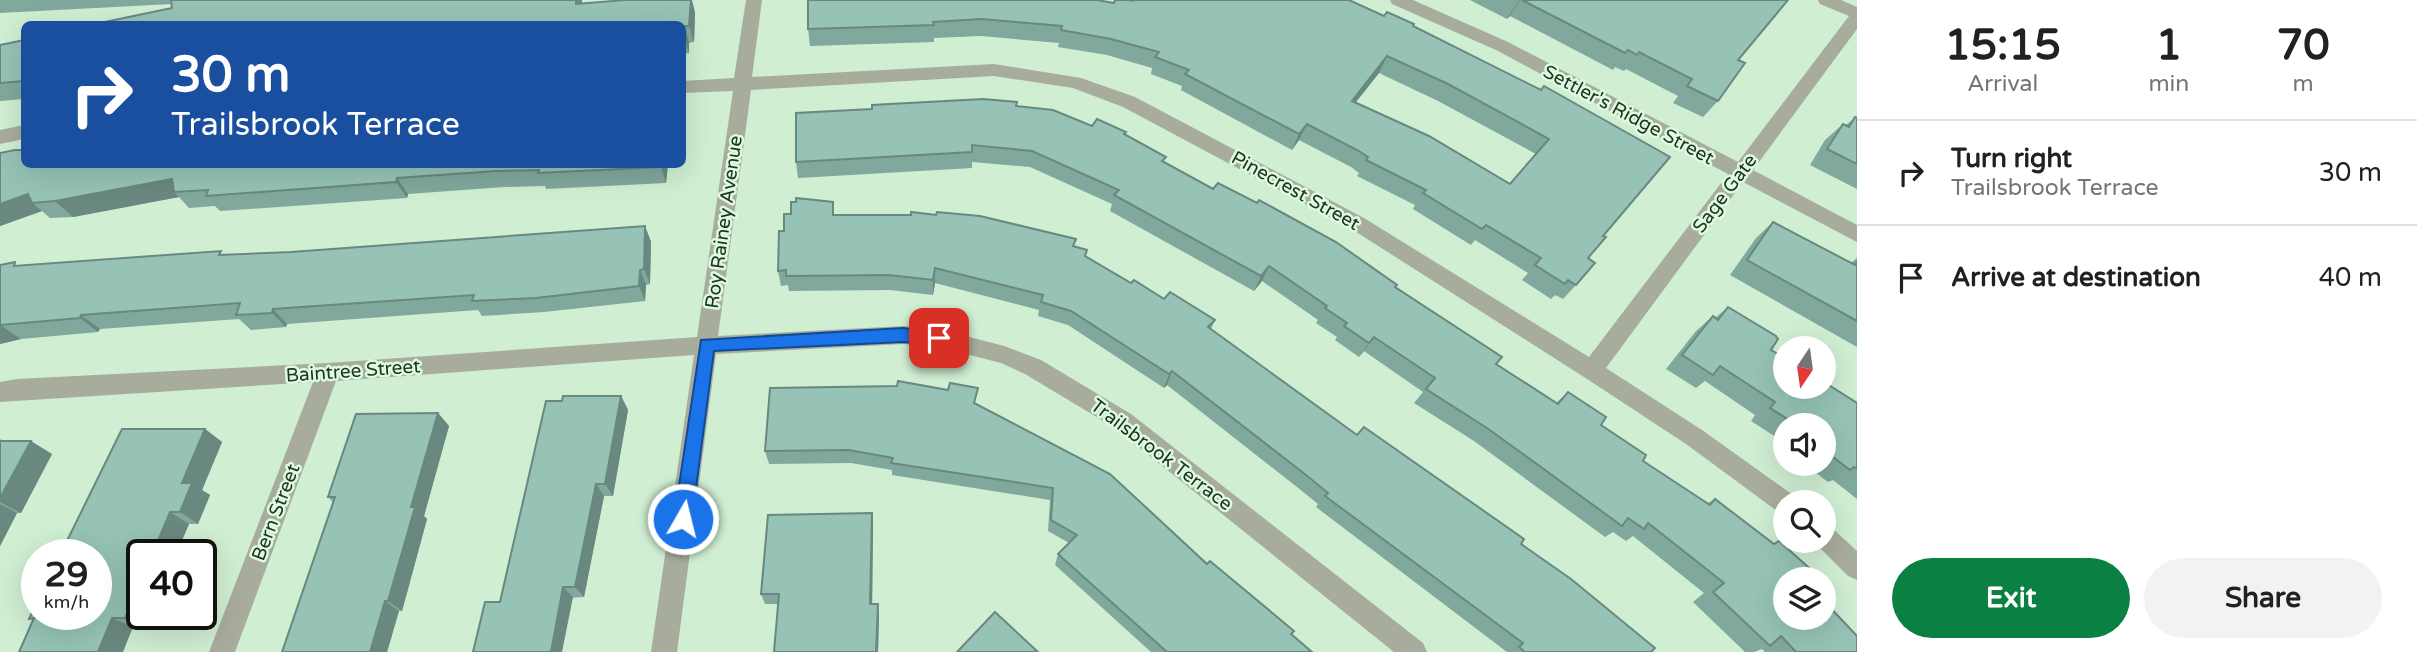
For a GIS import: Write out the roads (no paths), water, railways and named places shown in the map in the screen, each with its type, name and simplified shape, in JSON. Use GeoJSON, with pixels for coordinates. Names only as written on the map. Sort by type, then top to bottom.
{"type":"FeatureCollection","features":[{"type":"Feature","properties":{"kind":"street","name":"Roy Rainey Avenue"},"geometry":{"type":"LineString","coordinates":[[664,652],[754,0]]}},
{"type":"Feature","properties":{"kind":"street","name":"Settler's Ridge Street"},"geometry":{"type":"LineString","coordinates":[[1398,0],[1502,46],[1857,234]]}},
{"type":"Feature","properties":{"kind":"street"},"geometry":{"type":"LineString","coordinates":[[1826,0],[1857,15]]}},
{"type":"Feature","properties":{"kind":"street","name":"Sage Gate"},"geometry":{"type":"LineString","coordinates":[[1592,370],[1857,15]]}},
{"type":"Feature","properties":{"kind":"street","name":"Pinecrest Street"},"geometry":{"type":"LineString","coordinates":[[686,87],[993,70],[1075,82],[1129,102],[1175,124],[1357,223],[1592,370],[1694,437],[1773,494]]}},
{"type":"Feature","properties":{"kind":"street"},"geometry":{"type":"LineString","coordinates":[[0,137],[21,133]]}},
{"type":"Feature","properties":{"kind":"street","name":"Trailsbrook Terrace"},"geometry":{"type":"LineString","coordinates":[[706,345],[903,335],[939,338],[979,348],[1033,367],[1123,421],[1414,652]]}},
{"type":"Feature","properties":{"kind":"street","name":"Baintree Street"},"geometry":{"type":"LineString","coordinates":[[0,392],[706,345]]}},
{"type":"Feature","properties":{"kind":"street","name":"Bern Street"},"geometry":{"type":"LineString","coordinates":[[222,652],[328,372]]}},
{"type":"Feature","properties":{"kind":"street"},"geometry":{"type":"LineString","coordinates":[[1836,548],[1857,568]]}}]}
